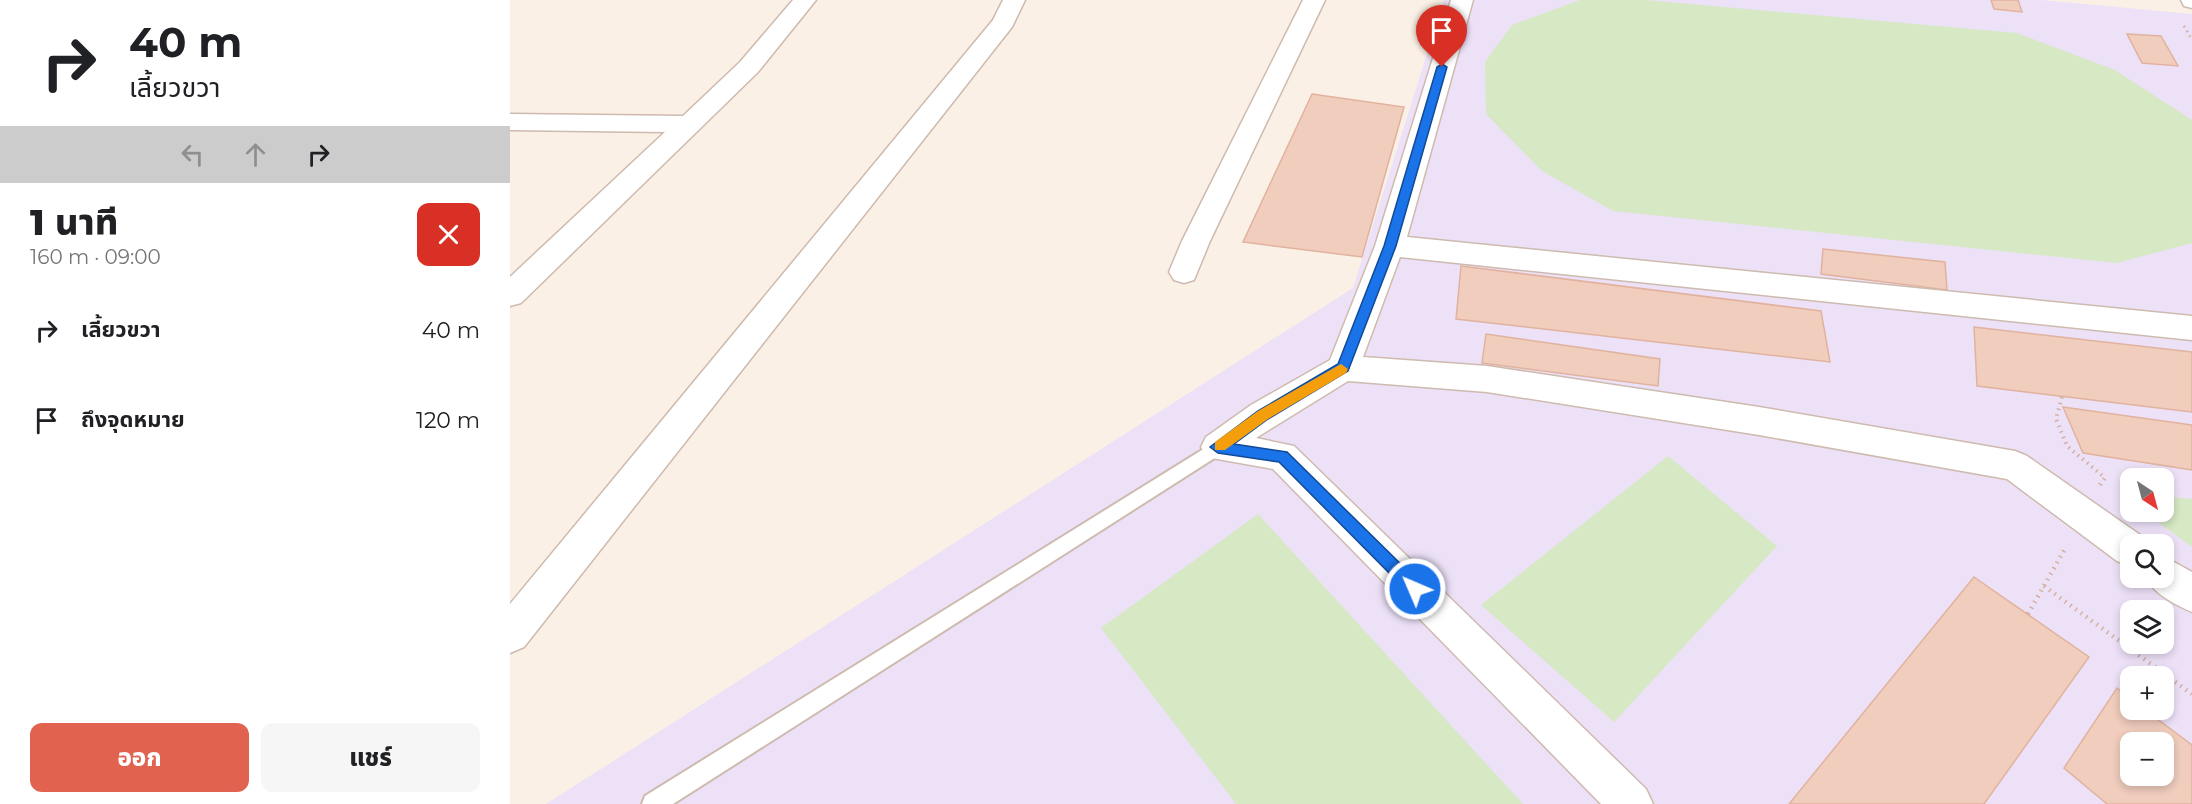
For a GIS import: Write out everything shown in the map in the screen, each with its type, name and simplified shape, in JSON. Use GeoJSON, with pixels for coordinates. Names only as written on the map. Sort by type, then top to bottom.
{"type":"FeatureCollection","features":[{"type":"Feature","properties":{"kind":"street"},"geometry":{"type":"LineString","coordinates":[[510,295],[749,67],[805,0]]}},
{"type":"Feature","properties":{"kind":"street"},"geometry":{"type":"LineString","coordinates":[[510,634],[1004,22],[1014,0]]}},
{"type":"Feature","properties":{"kind":"street"},"geometry":{"type":"LineString","coordinates":[[1184,272],[1196,241],[1314,0]]}},
{"type":"Feature","properties":{"kind":"street"},"geometry":{"type":"LineString","coordinates":[[1343,368],[1390,246],[1462,0]]}},
{"type":"Feature","properties":{"kind":"street"},"geometry":{"type":"LineString","coordinates":[[510,122],[689,124]]}},
{"type":"Feature","properties":{"kind":"street"},"geometry":{"type":"LineString","coordinates":[[1390,246],[2192,328]]}},
{"type":"Feature","properties":{"kind":"street"},"geometry":{"type":"LineString","coordinates":[[1218,447],[1263,415],[1343,368],[1487,379],[1759,421],[2015,466],[2120,542]]}},
{"type":"Feature","properties":{"kind":"street"},"geometry":{"type":"LineString","coordinates":[[1218,447],[1282,456],[1631,804]]}},
{"type":"Feature","properties":{"kind":"street"},"geometry":{"type":"LineString","coordinates":[[2174,581],[2192,594]]}},
{"type":"Feature","properties":{"kind":"lane"},"geometry":{"type":"LineString","coordinates":[[653,804],[1218,447]]}},
{"type":"Feature","properties":{"kind":"path"},"geometry":{"type":"LineString","coordinates":[[2044,586],[2192,694]]}},
{"type":"Feature","properties":{"kind":"shaded area"},"geometry":{"type":"Polygon","coordinates":[[[1444,0],[2042,0],[2192,14],[2192,804],[546,804],[1353,288],[1444,0]]]}},
{"type":"Feature","properties":{"kind":"green space"},"geometry":{"type":"Polygon","coordinates":[[[1580,0],[1646,0],[2017,33],[2115,70],[2192,120],[2192,243],[2117,263],[1613,211],[1542,171],[1486,114],[1485,62],[1512,25],[1580,0]]]}},
{"type":"Feature","properties":{"kind":"green space"},"geometry":{"type":"Polygon","coordinates":[[[1668,456],[1777,546],[1614,722],[1481,605],[1668,456]]]}},
{"type":"Feature","properties":{"kind":"green space"},"geometry":{"type":"Polygon","coordinates":[[[2174,497],[2192,499],[2192,547],[2158,522],[2174,522],[2174,497]]]}},
{"type":"Feature","properties":{"kind":"green space"},"geometry":{"type":"Polygon","coordinates":[[[1258,514],[1523,804],[1236,804],[1101,628],[1258,514]]]}},
{"type":"Feature","properties":{"kind":"building"},"geometry":{"type":"Polygon","coordinates":[[[1991,0],[2018,0],[2022,12],[1994,9],[1991,0]]]}},
{"type":"Feature","properties":{"kind":"building"},"geometry":{"type":"Polygon","coordinates":[[[2127,34],[2161,36],[2178,66],[2142,63],[2127,34]]]}},
{"type":"Feature","properties":{"kind":"building"},"geometry":{"type":"Polygon","coordinates":[[[1312,94],[1404,107],[1362,257],[1243,242],[1312,94]]]}},
{"type":"Feature","properties":{"kind":"building"},"geometry":{"type":"Polygon","coordinates":[[[1823,249],[1945,262],[1947,290],[1821,274],[1823,249]]]}},
{"type":"Feature","properties":{"kind":"building"},"geometry":{"type":"Polygon","coordinates":[[[1461,266],[1821,311],[1830,362],[1456,319],[1461,266]]]}},
{"type":"Feature","properties":{"kind":"building"},"geometry":{"type":"Polygon","coordinates":[[[1974,327],[2192,352],[2192,412],[1977,386],[1974,327]]]}},
{"type":"Feature","properties":{"kind":"building"},"geometry":{"type":"Polygon","coordinates":[[[1486,334],[1660,359],[1658,386],[1482,363],[1486,334]]]}},
{"type":"Feature","properties":{"kind":"building"},"geometry":{"type":"Polygon","coordinates":[[[2063,407],[2192,425],[2192,470],[2083,453],[2063,407]]]}},
{"type":"Feature","properties":{"kind":"building"},"geometry":{"type":"Polygon","coordinates":[[[1974,577],[2089,657],[1984,804],[1789,804],[1974,577]]]}},
{"type":"Feature","properties":{"kind":"building"},"geometry":{"type":"Polygon","coordinates":[[[2117,688],[2120,690],[2120,720],[2158,720],[2192,745],[2192,804],[2107,804],[2064,768],[2117,688]]]}},
{"type":"Feature","properties":{"kind":"slow traffic"},"geometry":{"type":"LineString","coordinates":[[1220,446],[1263,415],[1341,369]]}},
{"type":"Feature","properties":{"kind":"route"},"geometry":{"type":"LineString","coordinates":[[1415,589],[1282,456],[1218,447],[1263,415],[1343,368],[1390,246],[1442,67]]}}]}
